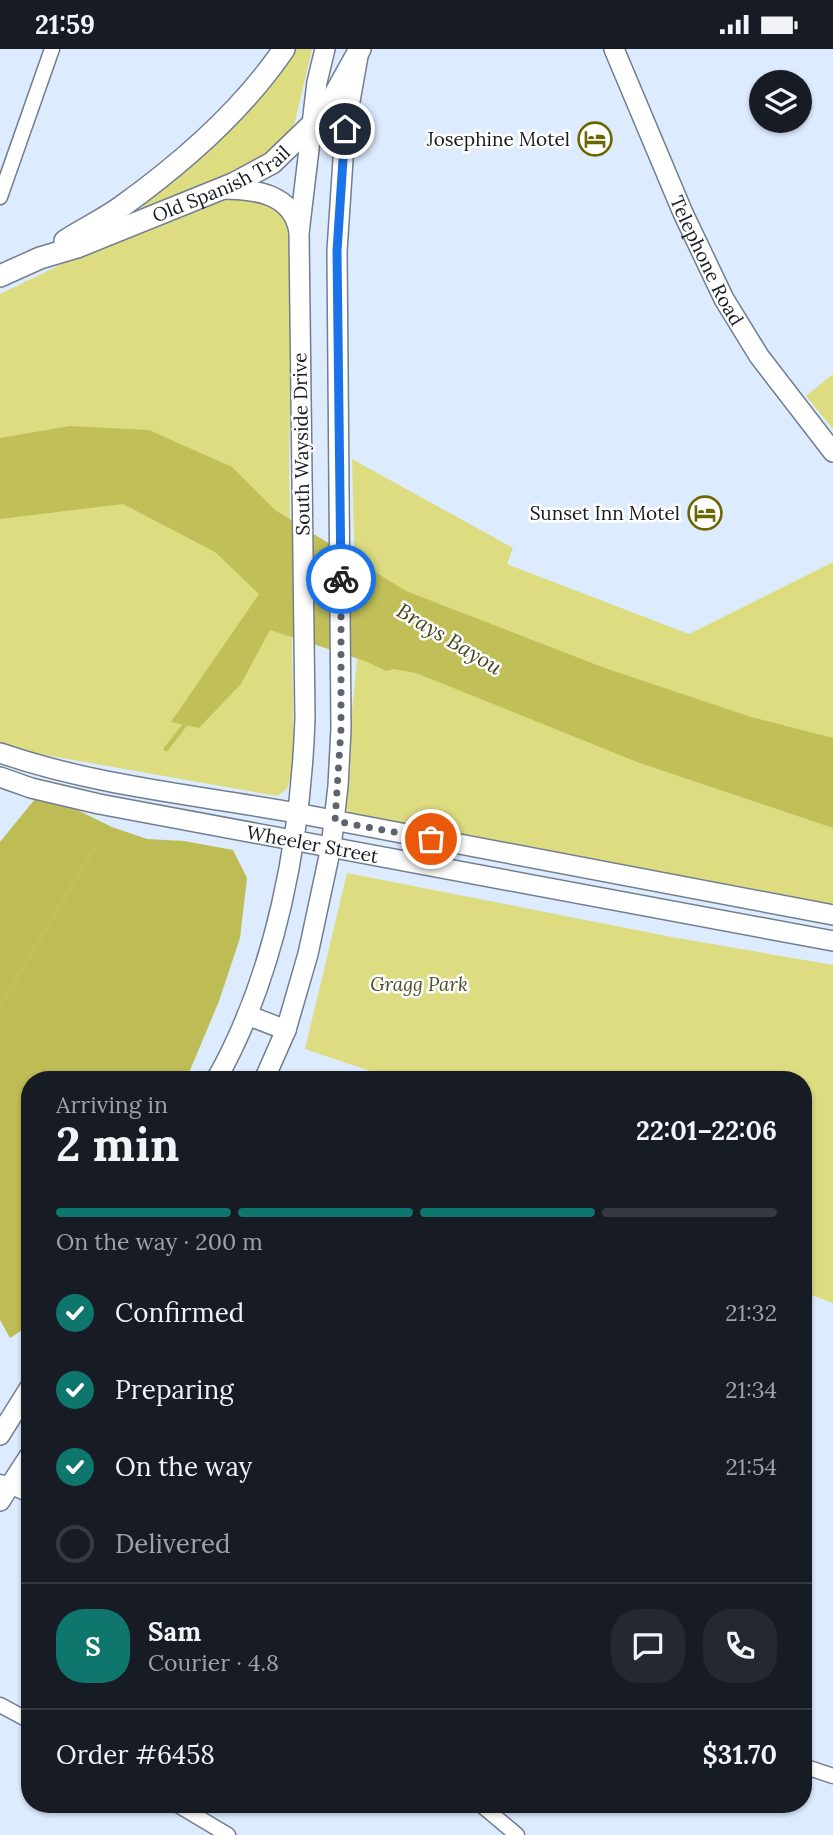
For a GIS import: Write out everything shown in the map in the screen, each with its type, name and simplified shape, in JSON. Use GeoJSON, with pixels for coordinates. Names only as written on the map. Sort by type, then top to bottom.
{"type":"FeatureCollection","features":[{"type":"Feature","properties":{"kind":"main road","name":"Old Spanish Trail"},"geometry":{"type":"LineString","coordinates":[[0,276],[40,258],[119,209],[152,183],[238,106],[284,49]]}},
{"type":"Feature","properties":{"kind":"main road","name":"South Wayside Drive"},"geometry":{"type":"LineString","coordinates":[[220,1071],[247,1016],[278,915],[294,839],[303,770],[305,718],[299,233],[317,82],[325,49]]}},
{"type":"Feature","properties":{"kind":"main road","name":"Telephone Road"},"geometry":{"type":"LineString","coordinates":[[614,49],[683,213],[724,299],[759,356],[833,452]]}},
{"type":"Feature","properties":{"kind":"main road","name":"Old Spanish Trail"},"geometry":{"type":"LineString","coordinates":[[40,258],[77,247],[256,174],[272,163],[325,111],[359,52]]}},
{"type":"Feature","properties":{"kind":"main road","name":"South Wayside Drive"},"geometry":{"type":"LineString","coordinates":[[268,1071],[286,1030],[308,954],[335,821],[341,729],[337,251],[345,129],[359,52]]}},
{"type":"Feature","properties":{"kind":"main road"},"geometry":{"type":"LineString","coordinates":[[220,189],[246,189],[267,193],[286,205],[298,223],[299,233]]}},
{"type":"Feature","properties":{"kind":"main road","name":"Wheeler Street"},"geometry":{"type":"LineString","coordinates":[[0,753],[38,766],[113,783],[298,813],[833,915]]}},
{"type":"Feature","properties":{"kind":"main road"},"geometry":{"type":"LineString","coordinates":[[31,787],[38,766]]}},
{"type":"Feature","properties":{"kind":"main road","name":"Wheeler Street"},"geometry":{"type":"LineString","coordinates":[[0,777],[110,806],[833,941]]}},
{"type":"Feature","properties":{"kind":"main road"},"geometry":{"type":"LineString","coordinates":[[247,1016],[286,1030]]}},
{"type":"Feature","properties":{"kind":"main road"},"geometry":{"type":"LineString","coordinates":[[0,1435],[21,1401]]}},
{"type":"Feature","properties":{"kind":"main road"},"geometry":{"type":"LineString","coordinates":[[3,1490],[21,1467]]}},
{"type":"Feature","properties":{"kind":"street"},"geometry":{"type":"LineString","coordinates":[[0,198],[52,49]]}},
{"type":"Feature","properties":{"kind":"street"},"geometry":{"type":"LineString","coordinates":[[3,1490],[21,1493]]}},
{"type":"Feature","properties":{"kind":"street"},"geometry":{"type":"LineString","coordinates":[[0,1705],[21,1716]]}},
{"type":"Feature","properties":{"kind":"street"},"geometry":{"type":"LineString","coordinates":[[812,1769],[833,1776]]}},
{"type":"Feature","properties":{"kind":"street"},"geometry":{"type":"LineString","coordinates":[[191,1813],[228,1835]]}},
{"type":"Feature","properties":{"kind":"street"},"geometry":{"type":"LineString","coordinates":[[491,1813],[517,1835]]}},
{"type":"Feature","properties":{"kind":"green space"},"geometry":{"type":"Polygon","coordinates":[[[291,49],[312,49],[292,134],[271,153],[232,173],[144,207],[140,201],[291,49]]]}},
{"type":"Feature","properties":{"kind":"green space"},"geometry":{"type":"Polygon","coordinates":[[[229,193],[278,207],[290,231],[292,307],[289,463],[294,765],[287,789],[277,796],[17,750],[0,742],[0,294],[101,245],[229,193]]]}},
{"type":"Feature","properties":{"kind":"green space"},"geometry":{"type":"Polygon","coordinates":[[[833,374],[833,429],[806,396],[833,374]]]}},
{"type":"Feature","properties":{"kind":"green space"},"geometry":{"type":"Polygon","coordinates":[[[352,459],[513,548],[507,564],[689,634],[833,562],[833,905],[349,814],[344,795],[357,659],[352,459]]]}},
{"type":"Feature","properties":{"kind":"green space","name":"Gragg Park"},"geometry":{"type":"Polygon","coordinates":[[[347,873],[672,937],[833,965],[833,1303],[812,1295],[812,1071],[370,1071],[305,1049],[347,873]]]}},
{"type":"Feature","properties":{"kind":"shaded area"},"geometry":{"type":"Polygon","coordinates":[[[35,799],[61,802],[112,827],[147,839],[184,841],[233,850],[247,878],[240,938],[219,1001],[190,1071],[21,1071],[21,1331],[10,1338],[0,1320],[0,842],[35,799]]]}},
{"type":"Feature","properties":{"kind":"water","name":"Brays Bayou"},"geometry":{"type":"Polygon","coordinates":[[[70,426],[149,430],[232,467],[275,510],[406,591],[602,667],[751,717],[833,738],[833,828],[637,762],[416,673],[394,669],[386,671],[365,661],[270,630],[241,684],[199,728],[171,722],[259,594],[215,552],[123,504],[0,519],[0,438],[70,426]]]}},
{"type":"Feature","properties":{"kind":"waterway"},"geometry":{"type":"LineString","coordinates":[[166,749],[187,722]]}},
{"type":"Feature","properties":{"kind":"waterway"},"geometry":{"type":"LineString","coordinates":[[0,1006],[96,845]]}},
{"type":"Feature","properties":{"kind":"way so far"},"geometry":{"type":"LineString","coordinates":[[341,579],[341,729],[335,821],[431,839]]}},
{"type":"Feature","properties":{"kind":"place","name":"Josephine Motel"},"geometry":{"type":"Point","coordinates":[595,139]}},
{"type":"Feature","properties":{"kind":"place","name":"Sunset Inn Motel"},"geometry":{"type":"Point","coordinates":[705,513]}},
{"type":"Feature","properties":{"kind":"route"},"geometry":{"type":"LineString","coordinates":[[341,579],[337,251],[345,129]]}}]}
